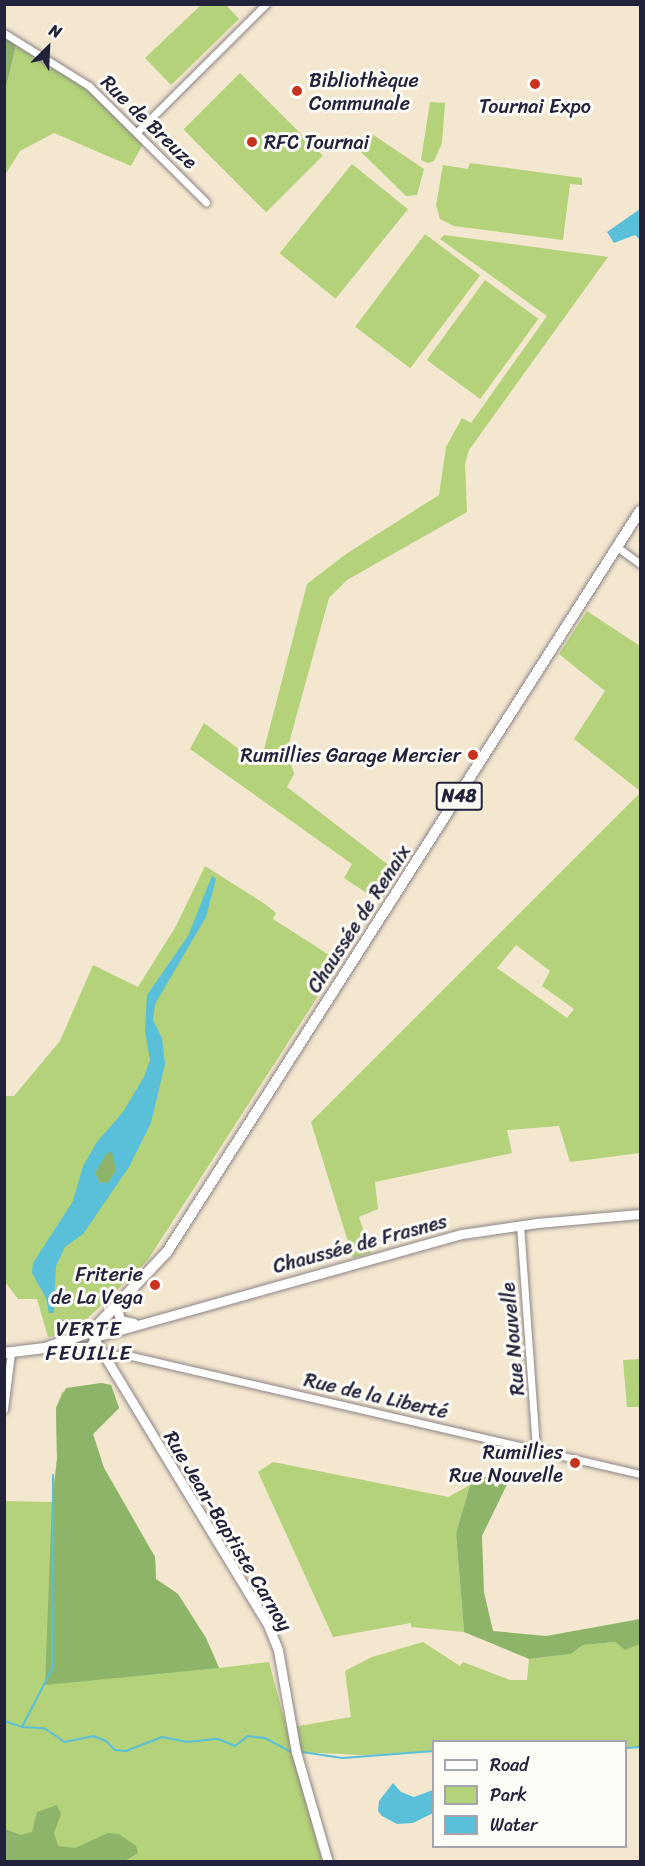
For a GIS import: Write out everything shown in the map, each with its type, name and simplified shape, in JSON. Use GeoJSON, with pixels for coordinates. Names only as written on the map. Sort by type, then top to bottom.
{"type":"FeatureCollection","features":[{"type":"Feature","properties":{"kind":"main road","name":"Chaussée de Renaix"},"geometry":{"type":"LineString","coordinates":[[91,1341],[117,1307],[167,1252],[640,511]]}},
{"type":"Feature","properties":{"kind":"main road","name":"Chaussée de Frasnes"},"geometry":{"type":"LineString","coordinates":[[91,1341],[140,1323],[462,1234],[520,1225],[640,1214]]}},
{"type":"Feature","properties":{"kind":"main road"},"geometry":{"type":"LineString","coordinates":[[117,1307],[123,1322],[140,1323]]}},
{"type":"Feature","properties":{"kind":"main road","name":"N48"},"geometry":{"type":"LineString","coordinates":[[45,1348],[78,1336],[91,1341]]}},
{"type":"Feature","properties":{"kind":"main road"},"geometry":{"type":"LineString","coordinates":[[91,1341],[104,1355]]}},
{"type":"Feature","properties":{"kind":"main road","name":"N48"},"geometry":{"type":"LineString","coordinates":[[8,1353],[91,1341]]}},
{"type":"Feature","properties":{"kind":"main road","name":"Rue Jean-Baptiste Carnoy"},"geometry":{"type":"LineString","coordinates":[[104,1355],[268,1625],[278,1650],[301,1770],[328,1862]]}},
{"type":"Feature","properties":{"kind":"street"},"geometry":{"type":"LineString","coordinates":[[137,132],[266,4]]}},
{"type":"Feature","properties":{"kind":"street","name":"Rue de Breuze"},"geometry":{"type":"LineString","coordinates":[[4,33],[81,80],[206,201]]}},
{"type":"Feature","properties":{"kind":"street"},"geometry":{"type":"LineString","coordinates":[[618,547],[640,564]]}},
{"type":"Feature","properties":{"kind":"street","name":"Rue Nouvelle"},"geometry":{"type":"LineString","coordinates":[[520,1225],[536,1450]]}},
{"type":"Feature","properties":{"kind":"street"},"geometry":{"type":"LineString","coordinates":[[4,1409],[8,1353]]}},
{"type":"Feature","properties":{"kind":"street","name":"Rue de la Liberté"},"geometry":{"type":"LineString","coordinates":[[104,1355],[127,1355],[640,1474]]}},
{"type":"Feature","properties":{"kind":"green space"},"geometry":{"type":"Polygon","coordinates":[[[201,5],[226,5],[239,19],[171,85],[145,58],[201,5]]]}},
{"type":"Feature","properties":{"kind":"green space"},"geometry":{"type":"Polygon","coordinates":[[[5,38],[16,45],[5,92],[5,38]]]}},
{"type":"Feature","properties":{"kind":"green space"},"geometry":{"type":"Polygon","coordinates":[[[16,45],[80,83],[143,144],[131,166],[54,133],[20,151],[5,175],[5,92],[16,45]]]}},
{"type":"Feature","properties":{"kind":"green space","name":"RFC Tournai"},"geometry":{"type":"Polygon","coordinates":[[[240,73],[323,156],[266,212],[183,130],[240,73]]]}},
{"type":"Feature","properties":{"kind":"green space"},"geometry":{"type":"Polygon","coordinates":[[[430,102],[445,103],[442,143],[434,161],[428,163],[421,160],[430,102]]]}},
{"type":"Feature","properties":{"kind":"green space"},"geometry":{"type":"Polygon","coordinates":[[[372,134],[424,169],[417,195],[406,196],[361,152],[372,134]]]}},
{"type":"Feature","properties":{"kind":"green space"},"geometry":{"type":"Polygon","coordinates":[[[470,163],[582,178],[582,185],[570,184],[563,240],[454,226],[440,219],[436,205],[443,165],[468,169],[470,163]]]}},
{"type":"Feature","properties":{"kind":"green space"},"geometry":{"type":"Polygon","coordinates":[[[352,164],[408,209],[336,299],[280,253],[352,164]]]}},
{"type":"Feature","properties":{"kind":"green space"},"geometry":{"type":"Polygon","coordinates":[[[425,234],[480,276],[410,368],[355,327],[425,234]]]}},
{"type":"Feature","properties":{"kind":"green space"},"geometry":{"type":"Polygon","coordinates":[[[444,235],[608,257],[469,450],[465,464],[467,512],[347,580],[329,598],[287,750],[294,774],[287,787],[399,873],[380,902],[344,878],[352,864],[190,749],[204,723],[260,765],[307,584],[346,554],[439,495],[446,447],[462,418],[471,423],[547,316],[440,239],[444,235]]]}},
{"type":"Feature","properties":{"kind":"green space"},"geometry":{"type":"Polygon","coordinates":[[[485,280],[538,319],[480,399],[427,360],[485,280]]]}},
{"type":"Feature","properties":{"kind":"green space"},"geometry":{"type":"Polygon","coordinates":[[[587,611],[640,646],[640,791],[574,739],[605,691],[559,654],[587,611]]]}},
{"type":"Feature","properties":{"kind":"green space"},"geometry":{"type":"Polygon","coordinates":[[[640,793],[640,1153],[570,1162],[559,1126],[507,1130],[512,1153],[375,1182],[378,1209],[359,1217],[371,1253],[353,1258],[311,1122],[640,793]],[[516,945],[497,968],[567,1018],[574,1009],[542,986],[550,971],[516,945]]]}},
{"type":"Feature","properties":{"kind":"green space"},"geometry":{"type":"Polygon","coordinates":[[[205,866],[265,904],[276,913],[273,919],[340,962],[147,1261],[86,1320],[68,1329],[64,1335],[48,1337],[37,1299],[18,1299],[5,1282],[5,1096],[14,1096],[60,1041],[93,965],[138,987],[176,926],[205,866]]]}},
{"type":"Feature","properties":{"kind":"green space"},"geometry":{"type":"Polygon","coordinates":[[[107,1152],[113,1152],[116,1170],[109,1182],[100,1183],[95,1173],[107,1152]]]}},
{"type":"Feature","properties":{"kind":"green space"},"geometry":{"type":"Polygon","coordinates":[[[640,1359],[640,1407],[627,1407],[623,1360],[640,1359]]]}},
{"type":"Feature","properties":{"kind":"green space"},"geometry":{"type":"Polygon","coordinates":[[[101,1383],[111,1385],[119,1408],[93,1434],[104,1468],[155,1557],[156,1579],[178,1594],[206,1638],[219,1668],[269,1662],[322,1861],[5,1862],[5,1501],[52,1502],[57,1459],[56,1408],[62,1392],[101,1383]]]}},
{"type":"Feature","properties":{"kind":"green space"},"geometry":{"type":"Polygon","coordinates":[[[101,1383],[111,1385],[119,1408],[93,1434],[104,1468],[155,1557],[156,1579],[178,1594],[206,1638],[219,1668],[45,1685],[52,1502],[57,1459],[56,1408],[66,1388],[101,1383]]]}},
{"type":"Feature","properties":{"kind":"green space"},"geometry":{"type":"Polygon","coordinates":[[[273,1462],[448,1497],[470,1485],[456,1533],[464,1632],[411,1627],[411,1623],[333,1637],[258,1472],[273,1462]]]}},
{"type":"Feature","properties":{"kind":"green space"},"geometry":{"type":"Polygon","coordinates":[[[491,1474],[512,1474],[482,1536],[484,1592],[493,1631],[546,1636],[640,1619],[640,1644],[625,1650],[615,1642],[583,1645],[571,1654],[529,1659],[464,1632],[456,1533],[470,1485],[491,1474]]]}},
{"type":"Feature","properties":{"kind":"green space"},"geometry":{"type":"Polygon","coordinates":[[[423,1642],[460,1666],[463,1662],[510,1680],[527,1680],[529,1659],[571,1654],[583,1645],[615,1642],[626,1649],[640,1644],[640,1747],[627,1747],[627,1740],[432,1740],[432,1751],[365,1755],[296,1752],[293,1727],[351,1717],[345,1671],[372,1657],[423,1642]]]}},
{"type":"Feature","properties":{"kind":"green space"},"geometry":{"type":"Polygon","coordinates":[[[57,1805],[61,1814],[54,1833],[58,1846],[75,1848],[108,1833],[119,1834],[136,1846],[138,1853],[125,1861],[5,1861],[5,1829],[21,1835],[32,1832],[37,1812],[57,1805]]]}},
{"type":"Feature","properties":{"kind":"water"},"geometry":{"type":"Polygon","coordinates":[[[640,209],[640,240],[635,235],[614,243],[607,232],[640,209]]]}},
{"type":"Feature","properties":{"kind":"water"},"geometry":{"type":"Polygon","coordinates":[[[212,876],[216,879],[206,917],[155,1004],[153,1020],[162,1038],[165,1064],[151,1123],[129,1167],[83,1234],[65,1247],[56,1266],[54,1313],[49,1313],[46,1298],[32,1273],[33,1263],[73,1201],[83,1166],[97,1142],[123,1112],[144,1077],[150,1060],[145,1031],[147,995],[188,936],[212,876]],[[112,1152],[107,1153],[95,1173],[100,1183],[109,1182],[116,1170],[112,1152]]]}},
{"type":"Feature","properties":{"kind":"water"},"geometry":{"type":"Polygon","coordinates":[[[393,1783],[401,1792],[414,1797],[432,1790],[432,1814],[413,1823],[397,1824],[382,1816],[378,1811],[379,1801],[393,1783]]]}},
{"type":"Feature","properties":{"kind":"waterway"},"geometry":{"type":"LineString","coordinates":[[22,1727],[52,1669],[53,1475]]}},
{"type":"Feature","properties":{"kind":"waterway"},"geometry":{"type":"LineString","coordinates":[[4,1721],[22,1727],[44,1728],[65,1742],[93,1736],[106,1741],[115,1750],[126,1751],[162,1737],[187,1742],[218,1739],[235,1746],[248,1736],[265,1738],[291,1752]]}},
{"type":"Feature","properties":{"kind":"waterway"},"geometry":{"type":"LineString","coordinates":[[627,1748],[640,1747]]}},
{"type":"Feature","properties":{"kind":"waterway"},"geometry":{"type":"LineString","coordinates":[[302,1752],[343,1758],[432,1751]]}},
{"type":"Feature","properties":{"kind":"place","name":"Tournai Expo"},"geometry":{"type":"Point","coordinates":[535,84]}},
{"type":"Feature","properties":{"kind":"place","name":"Bibliothèque Communale"},"geometry":{"type":"Point","coordinates":[297,91]}},
{"type":"Feature","properties":{"kind":"place","name":"RFC Tournai"},"geometry":{"type":"Point","coordinates":[252,142]}},
{"type":"Feature","properties":{"kind":"place","name":"Rumillies Garage Mercier"},"geometry":{"type":"Point","coordinates":[473,755]}},
{"type":"Feature","properties":{"kind":"place","name":"Friterie de La Vega"},"geometry":{"type":"Point","coordinates":[155,1285]}},
{"type":"Feature","properties":{"kind":"place","name":"Rumillies Rue Nouvelle"},"geometry":{"type":"Point","coordinates":[575,1463]}},
{"type":"Feature","properties":{"kind":"district","name":"VERTE FEUILLE"},"geometry":{"type":"Point","coordinates":[89,1341]}}]}
